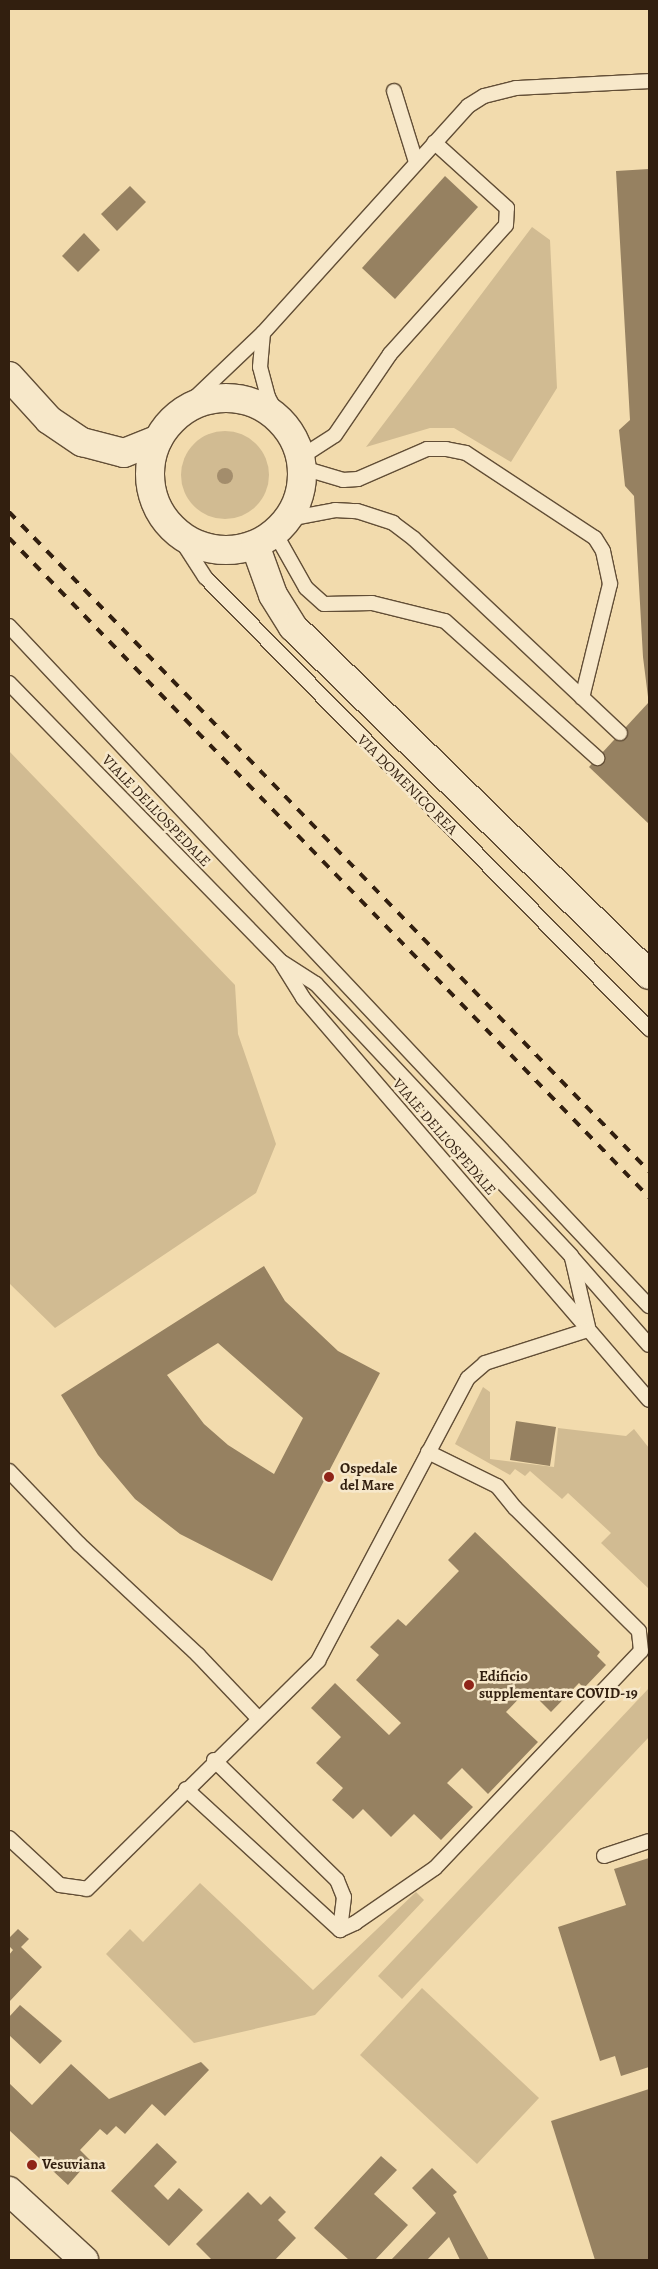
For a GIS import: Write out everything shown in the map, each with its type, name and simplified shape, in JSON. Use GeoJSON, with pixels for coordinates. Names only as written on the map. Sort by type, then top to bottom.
{"type":"FeatureCollection","features":[{"type":"Feature","properties":{"kind":"street"},"geometry":{"type":"LineString","coordinates":[[9,376],[49,420],[82,442],[124,453],[158,439]]}},
{"type":"Feature","properties":{"kind":"street"},"geometry":{"type":"LineString","coordinates":[[222,397],[244,399],[264,407],[281,421],[294,437],[302,463],[297,503],[273,532],[235,550],[214,550],[194,544],[176,532],[160,512],[151,488],[150,463],[158,439],[181,411],[201,401],[222,397]]}},
{"type":"Feature","properties":{"kind":"street"},"geometry":{"type":"LineString","coordinates":[[273,532],[272,595],[293,627],[649,976]]}},
{"type":"Feature","properties":{"kind":"street"},"geometry":{"type":"LineString","coordinates":[[9,2191],[84,2260]]}},
{"type":"Feature","properties":{"kind":"lane"},"geometry":{"type":"LineString","coordinates":[[181,411],[263,333],[468,106],[499,91],[649,81]]}},
{"type":"Feature","properties":{"kind":"lane"},"geometry":{"type":"LineString","coordinates":[[394,90],[416,162]]}},
{"type":"Feature","properties":{"kind":"lane"},"geometry":{"type":"LineString","coordinates":[[434,142],[507,208],[506,225],[390,354],[335,435],[302,463],[343,480],[358,479],[427,450],[446,449],[466,453],[595,538],[603,552],[610,584],[582,698]]}},
{"type":"Feature","properties":{"kind":"lane"},"geometry":{"type":"LineString","coordinates":[[263,333],[260,367],[268,397],[281,421]]}},
{"type":"Feature","properties":{"kind":"lane"},"geometry":{"type":"LineString","coordinates":[[597,758],[445,621],[372,603],[324,604],[306,588],[273,532],[335,510],[357,511],[393,523],[414,539],[620,733]]}},
{"type":"Feature","properties":{"kind":"lane","name":"VIA DOMENICO REA"},"geometry":{"type":"LineString","coordinates":[[176,532],[205,576],[218,590],[649,1029]]}},
{"type":"Feature","properties":{"kind":"lane"},"geometry":{"type":"LineString","coordinates":[[9,626],[649,1306]]}},
{"type":"Feature","properties":{"kind":"lane","name":"VIALE DELL'OSPEDALE"},"geometry":{"type":"LineString","coordinates":[[9,683],[280,961],[303,998],[649,1400]]}},
{"type":"Feature","properties":{"kind":"lane","name":"VIALE DELL'OSPEDALE"},"geometry":{"type":"LineString","coordinates":[[280,961],[316,984],[571,1256],[649,1344]]}},
{"type":"Feature","properties":{"kind":"lane","name":"VIALE DELL'OSPEDALE"},"geometry":{"type":"LineString","coordinates":[[571,1256],[588,1330]]}},
{"type":"Feature","properties":{"kind":"lane"},"geometry":{"type":"LineString","coordinates":[[9,1838],[60,1885],[87,1889],[214,1760],[318,1661],[468,1378],[485,1363],[588,1330]]}},
{"type":"Feature","properties":{"kind":"lane"},"geometry":{"type":"LineString","coordinates":[[340,1930],[355,1923],[435,1868],[641,1651],[639,1631],[515,1508],[498,1486],[428,1452]]}},
{"type":"Feature","properties":{"kind":"lane"},"geometry":{"type":"LineString","coordinates":[[9,1471],[79,1544],[198,1655],[258,1718]]}},
{"type":"Feature","properties":{"kind":"lane"},"geometry":{"type":"LineString","coordinates":[[214,1760],[337,1880],[344,1896],[340,1930]]}},
{"type":"Feature","properties":{"kind":"lane"},"geometry":{"type":"LineString","coordinates":[[186,1789],[340,1930]]}},
{"type":"Feature","properties":{"kind":"lane"},"geometry":{"type":"LineString","coordinates":[[604,1856],[649,1841]]}},
{"type":"Feature","properties":{"kind":"shaded area"},"geometry":{"type":"Polygon","coordinates":[[[532,227],[550,240],[557,388],[511,462],[454,428],[430,428],[366,447],[532,227]]]}},
{"type":"Feature","properties":{"kind":"shaded area"},"geometry":{"type":"Polygon","coordinates":[[[225,431],[242,434],[256,444],[266,458],[269,475],[266,492],[256,506],[242,516],[225,519],[208,516],[194,506],[184,492],[181,475],[184,458],[194,444],[208,434],[225,431]]]}},
{"type":"Feature","properties":{"kind":"shaded area"},"geometry":{"type":"Polygon","coordinates":[[[9,751],[235,985],[238,1034],[276,1144],[256,1193],[55,1328],[9,1283],[9,751]]]}},
{"type":"Feature","properties":{"kind":"shaded area"},"geometry":{"type":"Polygon","coordinates":[[[483,1387],[490,1392],[490,1459],[554,1467],[558,1428],[626,1436],[634,1429],[649,1448],[649,1589],[601,1543],[611,1533],[568,1493],[562,1499],[530,1471],[525,1476],[515,1469],[510,1475],[455,1444],[483,1387]]]}},
{"type":"Feature","properties":{"kind":"shaded area"},"geometry":{"type":"Polygon","coordinates":[[[649,1688],[649,1737],[402,1999],[378,1976],[649,1688]]]}},
{"type":"Feature","properties":{"kind":"shaded area"},"geometry":{"type":"Polygon","coordinates":[[[200,1883],[313,1990],[416,1892],[424,1900],[315,2015],[194,2043],[106,1954],[130,1929],[143,1942],[200,1883]]]}},
{"type":"Feature","properties":{"kind":"shaded area"},"geometry":{"type":"Polygon","coordinates":[[[422,1988],[539,2098],[477,2164],[360,2055],[422,1988]]]}},
{"type":"Feature","properties":{"kind":"building"},"geometry":{"type":"Polygon","coordinates":[[[649,169],[648,697],[643,657],[634,496],[625,486],[619,430],[630,420],[616,171],[649,169]]]}},
{"type":"Feature","properties":{"kind":"building"},"geometry":{"type":"Polygon","coordinates":[[[445,176],[478,207],[395,299],[362,268],[445,176]]]}},
{"type":"Feature","properties":{"kind":"building"},"geometry":{"type":"Polygon","coordinates":[[[130,186],[146,202],[117,231],[101,214],[130,186]]]}},
{"type":"Feature","properties":{"kind":"building"},"geometry":{"type":"Polygon","coordinates":[[[84,233],[100,250],[78,272],[62,256],[84,233]]]}},
{"type":"Feature","properties":{"kind":"building"},"geometry":{"type":"Polygon","coordinates":[[[649,702],[649,824],[589,767],[649,702]]]}},
{"type":"Feature","properties":{"kind":"building"},"geometry":{"type":"Polygon","coordinates":[[[264,1266],[285,1301],[338,1351],[380,1373],[272,1581],[180,1534],[135,1499],[98,1455],[61,1395],[264,1266]],[[218,1343],[167,1375],[204,1424],[228,1445],[274,1474],[303,1418],[218,1343]]]}},
{"type":"Feature","properties":{"kind":"building"},"geometry":{"type":"Polygon","coordinates":[[[516,1421],[556,1427],[550,1466],[510,1460],[516,1421]]]}},
{"type":"Feature","properties":{"kind":"building","name":"Edificio supplementare COVID-19"},"geometry":{"type":"Polygon","coordinates":[[[475,1532],[600,1652],[597,1656],[606,1665],[584,1688],[579,1683],[551,1712],[528,1689],[506,1712],[538,1742],[488,1794],[462,1768],[447,1783],[473,1807],[441,1840],[414,1814],[391,1837],[363,1809],[353,1819],[332,1800],[343,1788],[316,1763],[341,1737],[311,1708],[335,1683],[389,1735],[401,1723],[356,1680],[379,1655],[370,1647],[398,1619],[406,1626],[459,1571],[448,1560],[475,1532]]]}},
{"type":"Feature","properties":{"kind":"building"},"geometry":{"type":"Polygon","coordinates":[[[649,1858],[649,2067],[621,2076],[615,2056],[600,2061],[558,1927],[626,1905],[614,1869],[649,1858]]]}},
{"type":"Feature","properties":{"kind":"building"},"geometry":{"type":"Polygon","coordinates":[[[18,1929],[29,1939],[21,1947],[42,1967],[9,2002],[9,1955],[13,1950],[9,1946],[9,1938],[18,1929]]]}},
{"type":"Feature","properties":{"kind":"building"},"geometry":{"type":"Polygon","coordinates":[[[20,2005],[62,2041],[40,2064],[9,2035],[9,2017],[20,2005]]]}},
{"type":"Feature","properties":{"kind":"building"},"geometry":{"type":"Polygon","coordinates":[[[201,2062],[209,2070],[165,2116],[152,2104],[125,2134],[116,2126],[107,2135],[100,2129],[80,2150],[90,2160],[68,2185],[9,2130],[9,2083],[32,2105],[71,2064],[109,2099],[201,2062]]]}},
{"type":"Feature","properties":{"kind":"building"},"geometry":{"type":"Polygon","coordinates":[[[649,2089],[649,2260],[595,2260],[551,2121],[649,2089]]]}},
{"type":"Feature","properties":{"kind":"building"},"geometry":{"type":"Polygon","coordinates":[[[157,2143],[177,2162],[154,2186],[168,2200],[179,2188],[203,2210],[169,2246],[111,2191],[157,2143]]]}},
{"type":"Feature","properties":{"kind":"building"},"geometry":{"type":"Polygon","coordinates":[[[381,2156],[397,2170],[374,2194],[408,2225],[375,2260],[349,2260],[314,2228],[381,2156]]]}},
{"type":"Feature","properties":{"kind":"building"},"geometry":{"type":"Polygon","coordinates":[[[432,2168],[457,2192],[453,2195],[489,2260],[460,2260],[449,2237],[427,2260],[391,2260],[436,2213],[412,2188],[432,2168]]]}},
{"type":"Feature","properties":{"kind":"building"},"geometry":{"type":"Polygon","coordinates":[[[248,2192],[261,2205],[270,2196],[286,2212],[278,2220],[296,2238],[275,2260],[212,2260],[196,2244],[248,2192]]]}},
{"type":"Feature","properties":{"kind":"railway"},"geometry":{"type":"LineString","coordinates":[[9,512],[649,1171]]}},
{"type":"Feature","properties":{"kind":"railway"},"geometry":{"type":"LineString","coordinates":[[9,538],[649,1197]]}},
{"type":"Feature","properties":{"kind":"place","name":"Ospedale del Mare"},"geometry":{"type":"Point","coordinates":[329,1477]}},
{"type":"Feature","properties":{"kind":"place","name":"Edificio supplementare COVID-19"},"geometry":{"type":"Point","coordinates":[469,1685]}},
{"type":"Feature","properties":{"kind":"place","name":"Vesuviana"},"geometry":{"type":"Point","coordinates":[32,2165]}}]}
